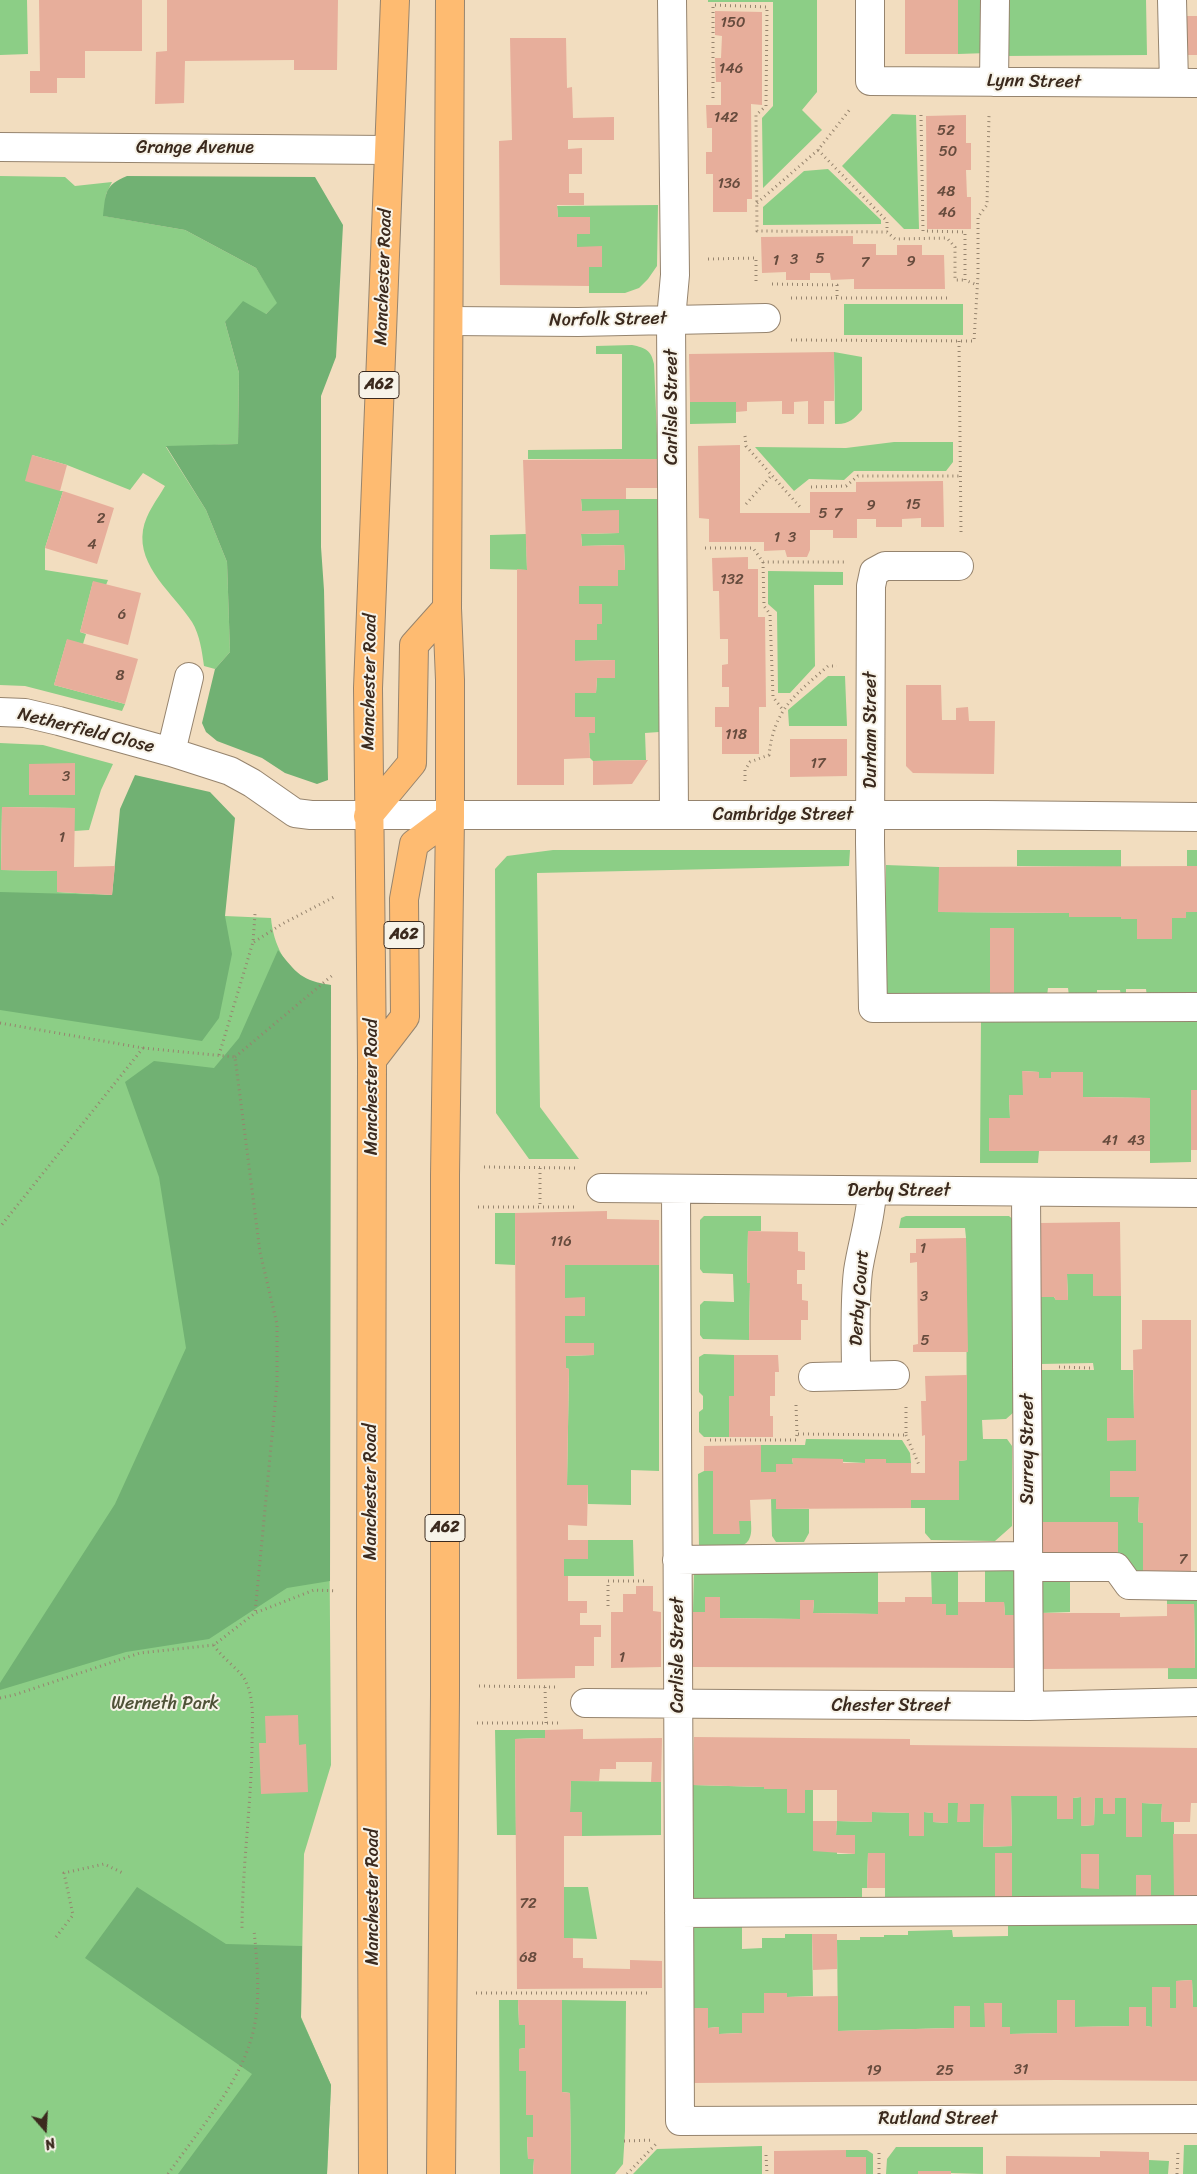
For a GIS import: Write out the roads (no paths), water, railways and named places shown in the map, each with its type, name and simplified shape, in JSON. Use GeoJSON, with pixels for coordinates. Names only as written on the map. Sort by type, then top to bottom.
{"type":"FeatureCollection","features":[{"type":"Feature","properties":{"kind":"highway","name":"Manchester Road"},"geometry":{"type":"LineString","coordinates":[[373,2174],[371,1622],[372,1060],[368,688],[395,0]]}},
{"type":"Feature","properties":{"kind":"highway","name":"A62"},"geometry":{"type":"LineString","coordinates":[[441,2174],[445,1207],[450,817],[450,695],[447,608],[450,321],[450,0]]}},
{"type":"Feature","properties":{"kind":"highway"},"geometry":{"type":"LineString","coordinates":[[368,816],[412,762],[414,645],[447,608]]}},
{"type":"Feature","properties":{"kind":"highway","name":"A62"},"geometry":{"type":"LineString","coordinates":[[372,1060],[405,1017],[404,899],[414,844],[450,817]]}},
{"type":"Feature","properties":{"kind":"street","name":"Carlisle Street"},"geometry":{"type":"LineString","coordinates":[[672,0],[675,275],[671,318],[674,815]]}},
{"type":"Feature","properties":{"kind":"street","name":"Lynn Street"},"geometry":{"type":"LineString","coordinates":[[870,0],[870,81],[992,94],[1185,83]]}},
{"type":"Feature","properties":{"kind":"street"},"geometry":{"type":"LineString","coordinates":[[992,94],[995,0]]}},
{"type":"Feature","properties":{"kind":"street"},"geometry":{"type":"LineString","coordinates":[[1172,0],[1185,83]]}},
{"type":"Feature","properties":{"kind":"street","name":"Grange Avenue"},"geometry":{"type":"LineString","coordinates":[[0,147],[389,150]]}},
{"type":"Feature","properties":{"kind":"street","name":"Norfolk Street"},"geometry":{"type":"LineString","coordinates":[[450,321],[578,322],[671,318],[766,318]]}},
{"type":"Feature","properties":{"kind":"street","name":"Durham Street"},"geometry":{"type":"LineString","coordinates":[[960,553],[885,566],[874,572],[871,595],[873,1008],[1197,1008]]}},
{"type":"Feature","properties":{"kind":"street","name":"Netherfield Close"},"geometry":{"type":"LineString","coordinates":[[171,752],[189,677]]}},
{"type":"Feature","properties":{"kind":"street","name":"Netherfield Close"},"geometry":{"type":"LineString","coordinates":[[0,712],[25,713],[171,752],[230,771],[252,783],[295,813],[368,816]]}},
{"type":"Feature","properties":{"kind":"street","name":"Cambridge Street"},"geometry":{"type":"LineString","coordinates":[[368,816],[1197,817]]}},
{"type":"Feature","properties":{"kind":"street","name":"Derby Street"},"geometry":{"type":"LineString","coordinates":[[601,1188],[1197,1192]]}},
{"type":"Feature","properties":{"kind":"street","name":"Carlisle Street"},"geometry":{"type":"LineString","coordinates":[[676,1189],[680,2121]]}},
{"type":"Feature","properties":{"kind":"street","name":"Derby Court"},"geometry":{"type":"LineString","coordinates":[[856,1375],[855,1314],[858,1270],[871,1211],[872,1191]]}},
{"type":"Feature","properties":{"kind":"street","name":"Surrey Street"},"geometry":{"type":"LineString","coordinates":[[1026,1192],[1029,1706]]}},
{"type":"Feature","properties":{"kind":"street"},"geometry":{"type":"LineString","coordinates":[[813,1376],[856,1375],[900,1386]]}},
{"type":"Feature","properties":{"kind":"street"},"geometry":{"type":"LineString","coordinates":[[677,1560],[1028,1562],[1116,1567],[1129,1585],[1197,1586]]}},
{"type":"Feature","properties":{"kind":"street","name":"Chester Street"},"geometry":{"type":"LineString","coordinates":[[575,1695],[678,1704],[1029,1706],[1197,1702]]}},
{"type":"Feature","properties":{"kind":"street"},"geometry":{"type":"LineString","coordinates":[[678,1913],[1197,1910]]}},
{"type":"Feature","properties":{"kind":"street","name":"Rutland Street"},"geometry":{"type":"LineString","coordinates":[[680,2121],[1197,2119]]}},
{"type":"Feature","properties":{"kind":"park label","name":"Werneth Park"},"geometry":{"type":"Point","coordinates":[165,1704]}}]}
